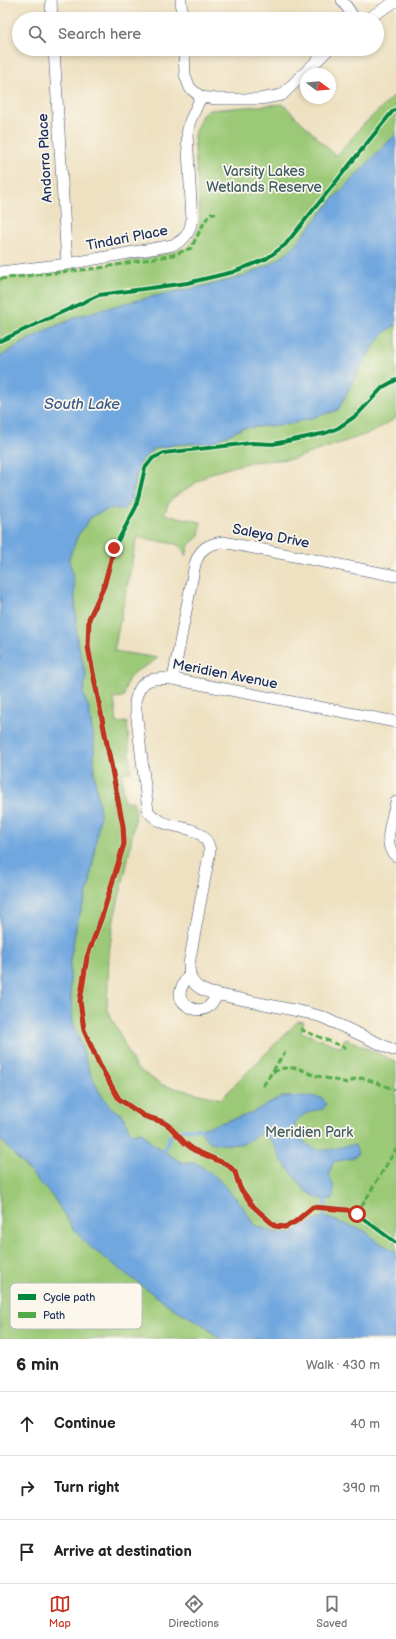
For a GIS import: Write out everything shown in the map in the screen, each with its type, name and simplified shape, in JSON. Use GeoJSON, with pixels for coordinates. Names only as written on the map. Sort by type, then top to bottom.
{"type":"FeatureCollection","features":[{"type":"Feature","properties":{"kind":"street"},"geometry":{"type":"LineString","coordinates":[[50,0],[51,12]]}},
{"type":"Feature","properties":{"kind":"street"},"geometry":{"type":"LineString","coordinates":[[181,0],[182,12]]}},
{"type":"Feature","properties":{"kind":"street"},"geometry":{"type":"LineString","coordinates":[[342,0],[350,12]]}},
{"type":"Feature","properties":{"kind":"street"},"geometry":{"type":"LineString","coordinates":[[378,12],[396,1]]}},
{"type":"Feature","properties":{"kind":"street","name":"Andorra Place"},"geometry":{"type":"LineString","coordinates":[[54,56],[68,264]]}},
{"type":"Feature","properties":{"kind":"street"},"geometry":{"type":"LineString","coordinates":[[184,56],[186,81],[190,88],[201,97],[210,99],[260,99],[282,95],[322,56]]}},
{"type":"Feature","properties":{"kind":"street","name":"Tindari Place"},"geometry":{"type":"LineString","coordinates":[[0,272],[68,264],[172,245],[185,238],[190,229],[192,219],[187,134],[190,121],[201,97]]}},
{"type":"Feature","properties":{"kind":"street","name":"Saleya Drive"},"geometry":{"type":"LineString","coordinates":[[173,679],[198,556],[204,547],[212,543],[223,542],[396,576]]}},
{"type":"Feature","properties":{"kind":"street","name":"Meridien Avenue"},"geometry":{"type":"LineString","coordinates":[[218,995],[208,1007],[200,1010],[191,1008],[180,996],[181,987],[189,974],[189,964],[210,850],[205,837],[200,833],[164,824],[155,819],[148,811],[136,720],[135,702],[137,691],[145,682],[157,677],[396,722]]}},
{"type":"Feature","properties":{"kind":"street"},"geometry":{"type":"LineString","coordinates":[[396,802],[388,837],[390,846],[396,856]]}},
{"type":"Feature","properties":{"kind":"street"},"geometry":{"type":"LineString","coordinates":[[189,974],[192,984],[201,990],[322,1017],[395,1050]]}},
{"type":"Feature","properties":{"kind":"green space","name":"Varsity Lakes Wetlands Reserve"},"geometry":{"type":"Polygon","coordinates":[[[396,94],[396,134],[333,199],[291,250],[278,260],[250,273],[221,283],[137,300],[76,317],[39,334],[0,357],[0,278],[95,267],[142,259],[188,248],[198,230],[200,217],[194,135],[202,115],[209,110],[283,104],[336,156],[363,125],[396,94]]]}},
{"type":"Feature","properties":{"kind":"green space","name":"Meridien Park"},"geometry":{"type":"Polygon","coordinates":[[[396,325],[396,418],[373,432],[293,459],[250,462],[211,473],[174,497],[169,502],[164,514],[201,522],[199,536],[189,545],[186,556],[181,547],[175,544],[137,537],[114,651],[158,658],[131,675],[128,680],[124,697],[114,698],[117,723],[127,722],[131,772],[122,773],[124,802],[133,801],[136,813],[128,860],[113,924],[109,953],[107,1008],[136,1068],[162,1085],[221,1099],[298,1021],[304,1022],[301,1032],[341,1047],[345,1038],[396,1062],[396,1252],[375,1240],[365,1231],[302,1226],[291,1234],[283,1235],[253,1225],[250,1217],[196,1163],[182,1163],[150,1142],[142,1132],[133,1134],[122,1114],[111,1108],[100,1093],[90,1073],[73,1022],[70,988],[70,960],[77,922],[89,887],[100,814],[94,773],[94,744],[89,709],[83,694],[86,676],[77,640],[74,584],[69,558],[78,535],[92,516],[112,508],[123,510],[131,500],[139,463],[153,449],[178,444],[211,443],[243,428],[290,424],[338,410],[371,350],[388,330],[396,325]]]}},
{"type":"Feature","properties":{"kind":"green space"},"geometry":{"type":"Polygon","coordinates":[[[0,1139],[54,1198],[74,1230],[139,1283],[10,1283],[10,1329],[142,1329],[142,1285],[173,1308],[201,1323],[220,1339],[0,1339],[0,1139]]]}},
{"type":"Feature","properties":{"kind":"water","name":"South Lake"},"geometry":{"type":"Polygon","coordinates":[[[396,134],[396,325],[388,330],[379,339],[371,350],[338,410],[290,424],[243,428],[211,443],[178,444],[153,449],[139,463],[131,500],[123,510],[112,508],[92,516],[78,535],[69,558],[74,584],[77,640],[86,676],[83,694],[89,709],[94,744],[94,773],[100,814],[89,887],[77,922],[70,960],[70,988],[73,1022],[90,1073],[100,1093],[111,1108],[121,1114],[133,1134],[142,1132],[150,1142],[182,1163],[196,1163],[216,1177],[241,1204],[254,1225],[273,1233],[291,1234],[302,1226],[324,1217],[365,1231],[375,1240],[396,1252],[396,1339],[220,1339],[201,1323],[173,1308],[142,1286],[142,1283],[139,1283],[89,1246],[74,1230],[54,1198],[0,1139],[0,357],[35,336],[76,317],[137,300],[221,283],[264,267],[278,260],[291,250],[333,199],[396,134]]]}},
{"type":"Feature","properties":{"kind":"water"},"geometry":{"type":"Polygon","coordinates":[[[309,1096],[322,1098],[326,1104],[323,1109],[313,1111],[300,1118],[297,1121],[294,1131],[304,1141],[317,1149],[326,1150],[355,1145],[358,1154],[352,1158],[333,1162],[329,1174],[334,1188],[333,1199],[319,1199],[305,1190],[281,1159],[273,1143],[264,1134],[256,1136],[241,1144],[221,1144],[208,1140],[200,1129],[247,1115],[282,1097],[309,1096]]]}},
{"type":"Feature","properties":{"kind":"waterway"},"geometry":{"type":"LineString","coordinates":[[164,1151],[170,1136],[184,1129],[200,1129]]}},
{"type":"Feature","properties":{"kind":"waterway"},"geometry":{"type":"LineString","coordinates":[[324,1217],[326,1199]]}},
{"type":"Feature","properties":{"kind":"marked path"},"geometry":{"type":"LineString","coordinates":[[0,279],[99,268],[173,255],[191,248],[205,221],[211,213],[216,214]]}},
{"type":"Feature","properties":{"kind":"marked path"},"geometry":{"type":"LineString","coordinates":[[301,1028],[302,1030],[346,1048]]}},
{"type":"Feature","properties":{"kind":"marked path"},"geometry":{"type":"LineString","coordinates":[[263,1086],[285,1052]]}},
{"type":"Feature","properties":{"kind":"marked path"},"geometry":{"type":"LineString","coordinates":[[273,1072],[284,1068],[298,1068],[313,1075],[347,1083],[355,1079],[363,1078],[396,1090]]}},
{"type":"Feature","properties":{"kind":"marked path"},"geometry":{"type":"LineString","coordinates":[[357,1214],[396,1149]]}},
{"type":"Feature","properties":{"kind":"cycle path"},"geometry":{"type":"LineString","coordinates":[[0,341],[99,295],[187,283],[233,272],[266,259],[285,245],[392,112],[396,109]]}},
{"type":"Feature","properties":{"kind":"cycle path"},"geometry":{"type":"LineString","coordinates":[[396,380],[383,387],[357,415],[338,428],[326,433],[273,444],[251,443],[164,453],[153,458],[145,468],[136,507],[114,548],[104,586],[89,619],[88,647],[123,826],[124,844],[102,917],[87,957],[80,1001],[84,1030],[99,1064],[119,1099],[144,1116],[163,1122],[169,1126],[194,1150],[228,1165],[235,1172],[240,1188],[254,1207],[275,1226],[285,1227],[295,1222],[313,1207],[347,1210],[357,1214],[396,1243]]}},
{"type":"Feature","properties":{"kind":"route"},"geometry":{"type":"LineString","coordinates":[[114,548],[104,586],[89,619],[88,647],[123,826],[124,844],[102,916],[87,957],[80,1001],[84,1030],[99,1064],[119,1099],[144,1116],[163,1122],[169,1126],[194,1150],[228,1165],[235,1172],[240,1188],[254,1207],[275,1226],[285,1227],[295,1222],[313,1207],[347,1210],[357,1214]]}}]}
